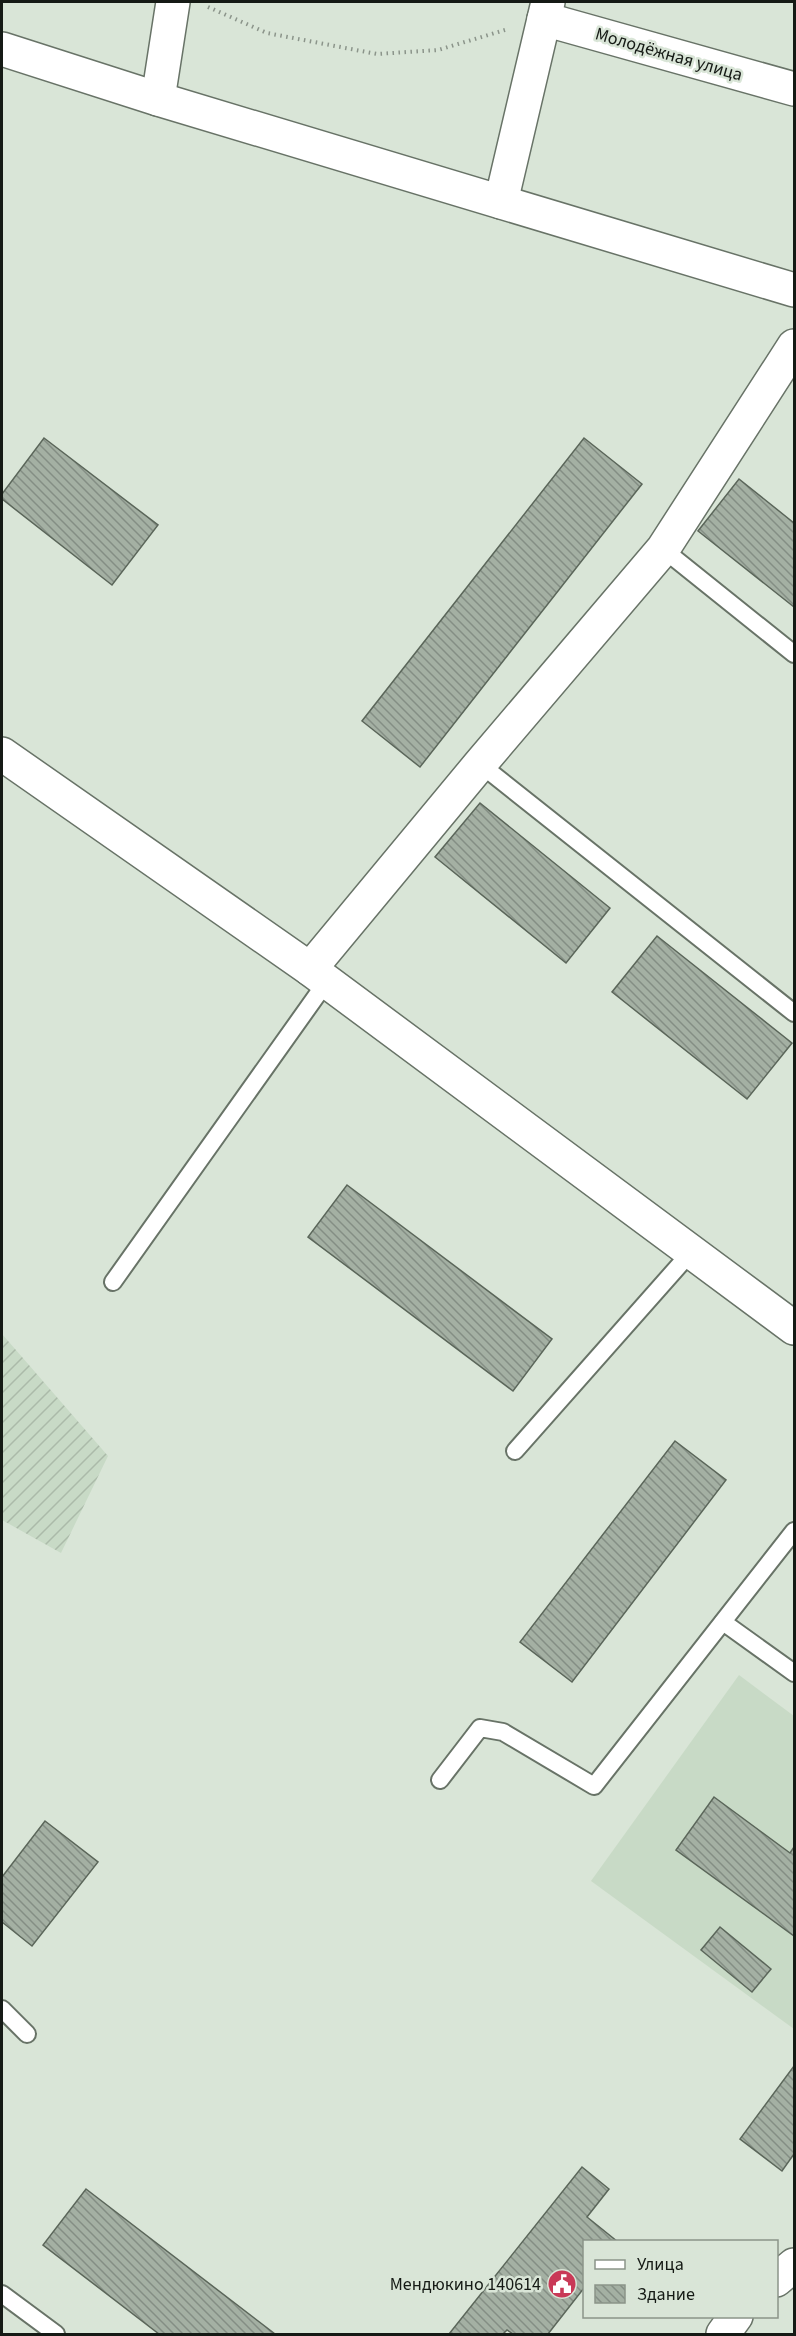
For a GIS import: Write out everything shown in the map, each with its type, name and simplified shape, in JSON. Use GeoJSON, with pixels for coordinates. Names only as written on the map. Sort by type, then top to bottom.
{"type":"FeatureCollection","features":[{"type":"Feature","properties":{"kind":"street"},"geometry":{"type":"LineString","coordinates":[[158,99],[173,2]]}},
{"type":"Feature","properties":{"kind":"street"},"geometry":{"type":"LineString","coordinates":[[501,202],[546,10]]}},
{"type":"Feature","properties":{"kind":"street","name":"Молодёжная улица"},"geometry":{"type":"LineString","coordinates":[[546,10],[795,89]]}},
{"type":"Feature","properties":{"kind":"street"},"geometry":{"type":"LineString","coordinates":[[2,50],[795,290]]}},
{"type":"Feature","properties":{"kind":"street"},"geometry":{"type":"LineString","coordinates":[[318,975],[480,764],[663,549],[795,346]]}},
{"type":"Feature","properties":{"kind":"street"},"geometry":{"type":"LineString","coordinates":[[2,754],[318,975],[795,1328]]}},
{"type":"Feature","properties":{"kind":"street"},"geometry":{"type":"LineString","coordinates":[[778,2279],[795,2265]]}},
{"type":"Feature","properties":{"kind":"street"},"geometry":{"type":"LineString","coordinates":[[723,2334],[735,2318]]}},
{"type":"Feature","properties":{"kind":"lane"},"geometry":{"type":"LineString","coordinates":[[663,549],[795,654]]}},
{"type":"Feature","properties":{"kind":"lane"},"geometry":{"type":"LineString","coordinates":[[480,764],[795,1013]]}},
{"type":"Feature","properties":{"kind":"lane"},"geometry":{"type":"LineString","coordinates":[[113,1282],[318,975]]}},
{"type":"Feature","properties":{"kind":"lane"},"geometry":{"type":"LineString","coordinates":[[515,1451],[691,1252]]}},
{"type":"Feature","properties":{"kind":"lane"},"geometry":{"type":"LineString","coordinates":[[440,1780],[480,1728],[503,1732],[594,1786],[795,1531]]}},
{"type":"Feature","properties":{"kind":"lane"},"geometry":{"type":"LineString","coordinates":[[723,1622],[795,1673]]}},
{"type":"Feature","properties":{"kind":"lane"},"geometry":{"type":"LineString","coordinates":[[2,2009],[27,2034]]}},
{"type":"Feature","properties":{"kind":"lane"},"geometry":{"type":"LineString","coordinates":[[2,2294],[56,2334]]}},
{"type":"Feature","properties":{"kind":"path"},"geometry":{"type":"LineString","coordinates":[[206,6],[267,33],[377,54],[438,50],[546,10]]}},
{"type":"Feature","properties":{"kind":"shaded area"},"geometry":{"type":"Polygon","coordinates":[[[2,1334],[108,1456],[61,1553],[2,1520],[2,1334]]]}},
{"type":"Feature","properties":{"kind":"shaded area"},"geometry":{"type":"Polygon","coordinates":[[[739,1675],[794,1716],[794,2029],[591,1881],[739,1675]]]}},
{"type":"Feature","properties":{"kind":"building"},"geometry":{"type":"Polygon","coordinates":[[[44,438],[158,525],[112,585],[2,499],[2,494],[44,438]]]}},
{"type":"Feature","properties":{"kind":"building"},"geometry":{"type":"Polygon","coordinates":[[[584,438],[642,484],[420,767],[362,721],[584,438]]]}},
{"type":"Feature","properties":{"kind":"building"},"geometry":{"type":"Polygon","coordinates":[[[739,479],[794,523],[794,607],[698,531],[739,479]]]}},
{"type":"Feature","properties":{"kind":"building"},"geometry":{"type":"Polygon","coordinates":[[[480,803],[610,908],[566,963],[435,857],[480,803]]]}},
{"type":"Feature","properties":{"kind":"building"},"geometry":{"type":"Polygon","coordinates":[[[657,936],[792,1043],[747,1099],[612,992],[657,936]]]}},
{"type":"Feature","properties":{"kind":"building"},"geometry":{"type":"Polygon","coordinates":[[[347,1185],[552,1339],[513,1391],[308,1237],[347,1185]]]}},
{"type":"Feature","properties":{"kind":"building"},"geometry":{"type":"Polygon","coordinates":[[[675,1441],[726,1480],[572,1682],[520,1642],[675,1441]]]}},
{"type":"Feature","properties":{"kind":"building"},"geometry":{"type":"Polygon","coordinates":[[[714,1797],[790,1853],[794,1847],[794,1936],[676,1850],[714,1797]]]}},
{"type":"Feature","properties":{"kind":"building"},"geometry":{"type":"Polygon","coordinates":[[[45,1821],[98,1862],[32,1946],[2,1922],[2,1877],[45,1821]]]}},
{"type":"Feature","properties":{"kind":"building"},"geometry":{"type":"Polygon","coordinates":[[[720,1927],[771,1969],[752,1992],[701,1950],[720,1927]]]}},
{"type":"Feature","properties":{"kind":"building"},"geometry":{"type":"Polygon","coordinates":[[[794,2066],[794,2154],[782,2171],[740,2139],[794,2066]]]}},
{"type":"Feature","properties":{"kind":"building"},"geometry":{"type":"Polygon","coordinates":[[[582,2167],[609,2189],[587,2217],[616,2240],[583,2240],[583,2289],[548,2334],[513,2334],[507,2330],[503,2334],[449,2334],[582,2167]]]}},
{"type":"Feature","properties":{"kind":"building"},"geometry":{"type":"Polygon","coordinates":[[[86,2189],[275,2334],[159,2334],[43,2245],[86,2189]]]}},
{"type":"Feature","properties":{"kind":"place","name":"Мендюкино 140614"},"geometry":{"type":"Point","coordinates":[562,2284]}}]}
